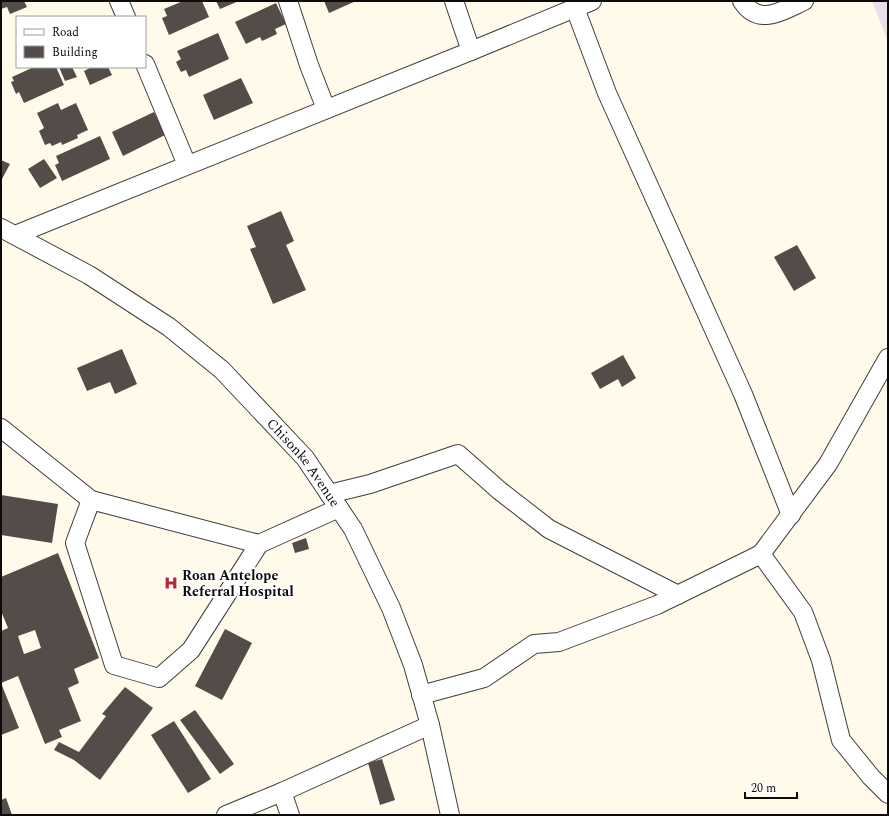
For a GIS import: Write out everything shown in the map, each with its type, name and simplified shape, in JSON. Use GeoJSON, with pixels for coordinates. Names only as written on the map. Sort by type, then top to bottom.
{"type":"FeatureCollection","features":[{"type":"Feature","properties":{"kind":"street"},"geometry":{"type":"LineString","coordinates":[[119,1],[126,16]]}},
{"type":"Feature","properties":{"kind":"street"},"geometry":{"type":"LineString","coordinates":[[288,1],[309,65],[326,109]]}},
{"type":"Feature","properties":{"kind":"street"},"geometry":{"type":"LineString","coordinates":[[454,1],[471,51]]}},
{"type":"Feature","properties":{"kind":"street"},"geometry":{"type":"LineString","coordinates":[[8,231],[187,165],[471,51],[567,7],[592,1]]}},
{"type":"Feature","properties":{"kind":"street"},"geometry":{"type":"LineString","coordinates":[[742,1],[746,7],[754,13],[770,16],[804,1]]}},
{"type":"Feature","properties":{"kind":"street"},"geometry":{"type":"LineString","coordinates":[[567,7],[743,394],[791,515]]}},
{"type":"Feature","properties":{"kind":"street"},"geometry":{"type":"LineString","coordinates":[[146,66],[187,165]]}},
{"type":"Feature","properties":{"kind":"street","name":"Chisonke Avenue"},"geometry":{"type":"LineString","coordinates":[[8,231],[89,275],[169,327],[222,370],[305,458],[353,529],[391,608],[413,665],[430,724],[450,815]]}},
{"type":"Feature","properties":{"kind":"street"},"geometry":{"type":"LineString","coordinates":[[421,696],[484,678],[534,644],[558,642],[657,605],[761,554],[828,464],[888,358]]}},
{"type":"Feature","properties":{"kind":"street"},"geometry":{"type":"LineString","coordinates":[[1,428],[91,500],[259,544]]}},
{"type":"Feature","properties":{"kind":"street"},"geometry":{"type":"LineString","coordinates":[[91,500],[74,543],[114,665],[159,678],[191,650],[259,544],[334,501],[370,484],[458,454],[500,491],[549,529],[678,595]]}},
{"type":"Feature","properties":{"kind":"street"},"geometry":{"type":"LineString","coordinates":[[761,554],[803,612],[821,660],[841,740],[871,777],[888,794]]}},
{"type":"Feature","properties":{"kind":"street"},"geometry":{"type":"LineString","coordinates":[[226,815],[282,792],[430,724]]}},
{"type":"Feature","properties":{"kind":"street"},"geometry":{"type":"LineString","coordinates":[[282,792],[290,815]]}},
{"type":"Feature","properties":{"kind":"shaded area"},"geometry":{"type":"Polygon","coordinates":[[[872,1],[888,1],[888,42],[872,1]]]}},
{"type":"Feature","properties":{"kind":"building"},"geometry":{"type":"Polygon","coordinates":[[[1,1],[24,1],[27,7],[10,14],[7,7],[1,9],[1,1]]]}},
{"type":"Feature","properties":{"kind":"building"},"geometry":{"type":"Polygon","coordinates":[[[183,1],[202,1],[209,17],[169,35],[162,18],[167,16],[164,9],[183,1]]]}},
{"type":"Feature","properties":{"kind":"building"},"geometry":{"type":"Polygon","coordinates":[[[216,1],[239,1],[220,9],[216,1]]]}},
{"type":"Feature","properties":{"kind":"building"},"geometry":{"type":"Polygon","coordinates":[[[324,1],[356,1],[329,13],[324,1]]]}},
{"type":"Feature","properties":{"kind":"building"},"geometry":{"type":"Polygon","coordinates":[[[276,3],[286,24],[275,29],[277,34],[262,41],[260,37],[246,44],[235,22],[276,3]]]}},
{"type":"Feature","properties":{"kind":"building"},"geometry":{"type":"Polygon","coordinates":[[[218,33],[229,59],[189,77],[186,70],[181,72],[176,62],[181,59],[177,51],[218,33]]]}},
{"type":"Feature","properties":{"kind":"building"},"geometry":{"type":"Polygon","coordinates":[[[32,68],[56,68],[64,85],[24,103],[19,92],[16,94],[11,82],[14,81],[12,77],[32,68]]]}},
{"type":"Feature","properties":{"kind":"building"},"geometry":{"type":"Polygon","coordinates":[[[59,68],[72,68],[77,77],[65,81],[59,68]]]}},
{"type":"Feature","properties":{"kind":"building"},"geometry":{"type":"Polygon","coordinates":[[[90,68],[108,68],[112,75],[90,85],[84,71],[90,68]]]}},
{"type":"Feature","properties":{"kind":"building"},"geometry":{"type":"Polygon","coordinates":[[[241,78],[253,103],[214,120],[203,95],[241,78]]]}},
{"type":"Feature","properties":{"kind":"building"},"geometry":{"type":"Polygon","coordinates":[[[58,103],[61,110],[76,103],[88,130],[77,135],[78,138],[62,145],[61,142],[52,146],[50,143],[45,145],[39,131],[44,128],[37,113],[58,103]]]}},
{"type":"Feature","properties":{"kind":"building"},"geometry":{"type":"Polygon","coordinates":[[[154,112],[165,135],[123,156],[112,132],[154,112]]]}},
{"type":"Feature","properties":{"kind":"building"},"geometry":{"type":"Polygon","coordinates":[[[100,136],[110,159],[62,181],[55,165],[59,163],[56,156],[100,136]]]}},
{"type":"Feature","properties":{"kind":"building"},"geometry":{"type":"Polygon","coordinates":[[[44,159],[57,178],[40,188],[28,169],[44,159]]]}},
{"type":"Feature","properties":{"kind":"building"},"geometry":{"type":"Polygon","coordinates":[[[1,160],[10,164],[1,181],[1,160]]]}},
{"type":"Feature","properties":{"kind":"building"},"geometry":{"type":"Polygon","coordinates":[[[281,211],[294,241],[286,245],[306,290],[273,304],[250,249],[256,247],[247,226],[281,211]]]}},
{"type":"Feature","properties":{"kind":"building"},"geometry":{"type":"Polygon","coordinates":[[[797,245],[816,278],[794,291],[774,257],[797,245]]]}},
{"type":"Feature","properties":{"kind":"building"},"geometry":{"type":"Polygon","coordinates":[[[122,349],[137,384],[115,394],[110,382],[87,391],[77,368],[122,349]]]}},
{"type":"Feature","properties":{"kind":"building"},"geometry":{"type":"Polygon","coordinates":[[[623,355],[636,378],[622,387],[618,379],[600,389],[591,373],[623,355]]]}},
{"type":"Feature","properties":{"kind":"building"},"geometry":{"type":"Polygon","coordinates":[[[1,495],[58,504],[52,543],[1,535],[1,495]]]}},
{"type":"Feature","properties":{"kind":"building"},"geometry":{"type":"Polygon","coordinates":[[[306,538],[309,549],[295,553],[292,543],[306,538]]]}},
{"type":"Feature","properties":{"kind":"building"},"geometry":{"type":"Polygon","coordinates":[[[58,553],[99,658],[74,669],[79,683],[68,688],[81,721],[59,730],[62,737],[45,744],[18,676],[1,683],[1,631],[8,628],[1,611],[1,577],[58,553]],[[35,630],[18,636],[24,654],[41,648],[35,630]]]}},
{"type":"Feature","properties":{"kind":"building"},"geometry":{"type":"Polygon","coordinates":[[[225,629],[252,643],[222,700],[195,686],[225,629]]]}},
{"type":"Feature","properties":{"kind":"building"},"geometry":{"type":"Polygon","coordinates":[[[1,683],[19,728],[1,735],[1,683]]]}},
{"type":"Feature","properties":{"kind":"building"},"geometry":{"type":"Polygon","coordinates":[[[125,687],[153,708],[100,780],[74,760],[54,750],[59,742],[79,752],[106,716],[102,714],[125,687]]]}},
{"type":"Feature","properties":{"kind":"building"},"geometry":{"type":"Polygon","coordinates":[[[195,710],[234,764],[220,774],[180,720],[195,710]]]}},
{"type":"Feature","properties":{"kind":"building"},"geometry":{"type":"Polygon","coordinates":[[[174,721],[211,779],[188,793],[151,735],[174,721]]]}},
{"type":"Feature","properties":{"kind":"building"},"geometry":{"type":"Polygon","coordinates":[[[382,759],[395,800],[380,805],[368,763],[382,759]]]}},
{"type":"Feature","properties":{"kind":"building"},"geometry":{"type":"Polygon","coordinates":[[[6,798],[12,815],[1,815],[1,800],[6,798]]]}},
{"type":"Feature","properties":{"kind":"place","name":"Roan Antelope Referral Hospital"},"geometry":{"type":"Point","coordinates":[171,583]}}]}
